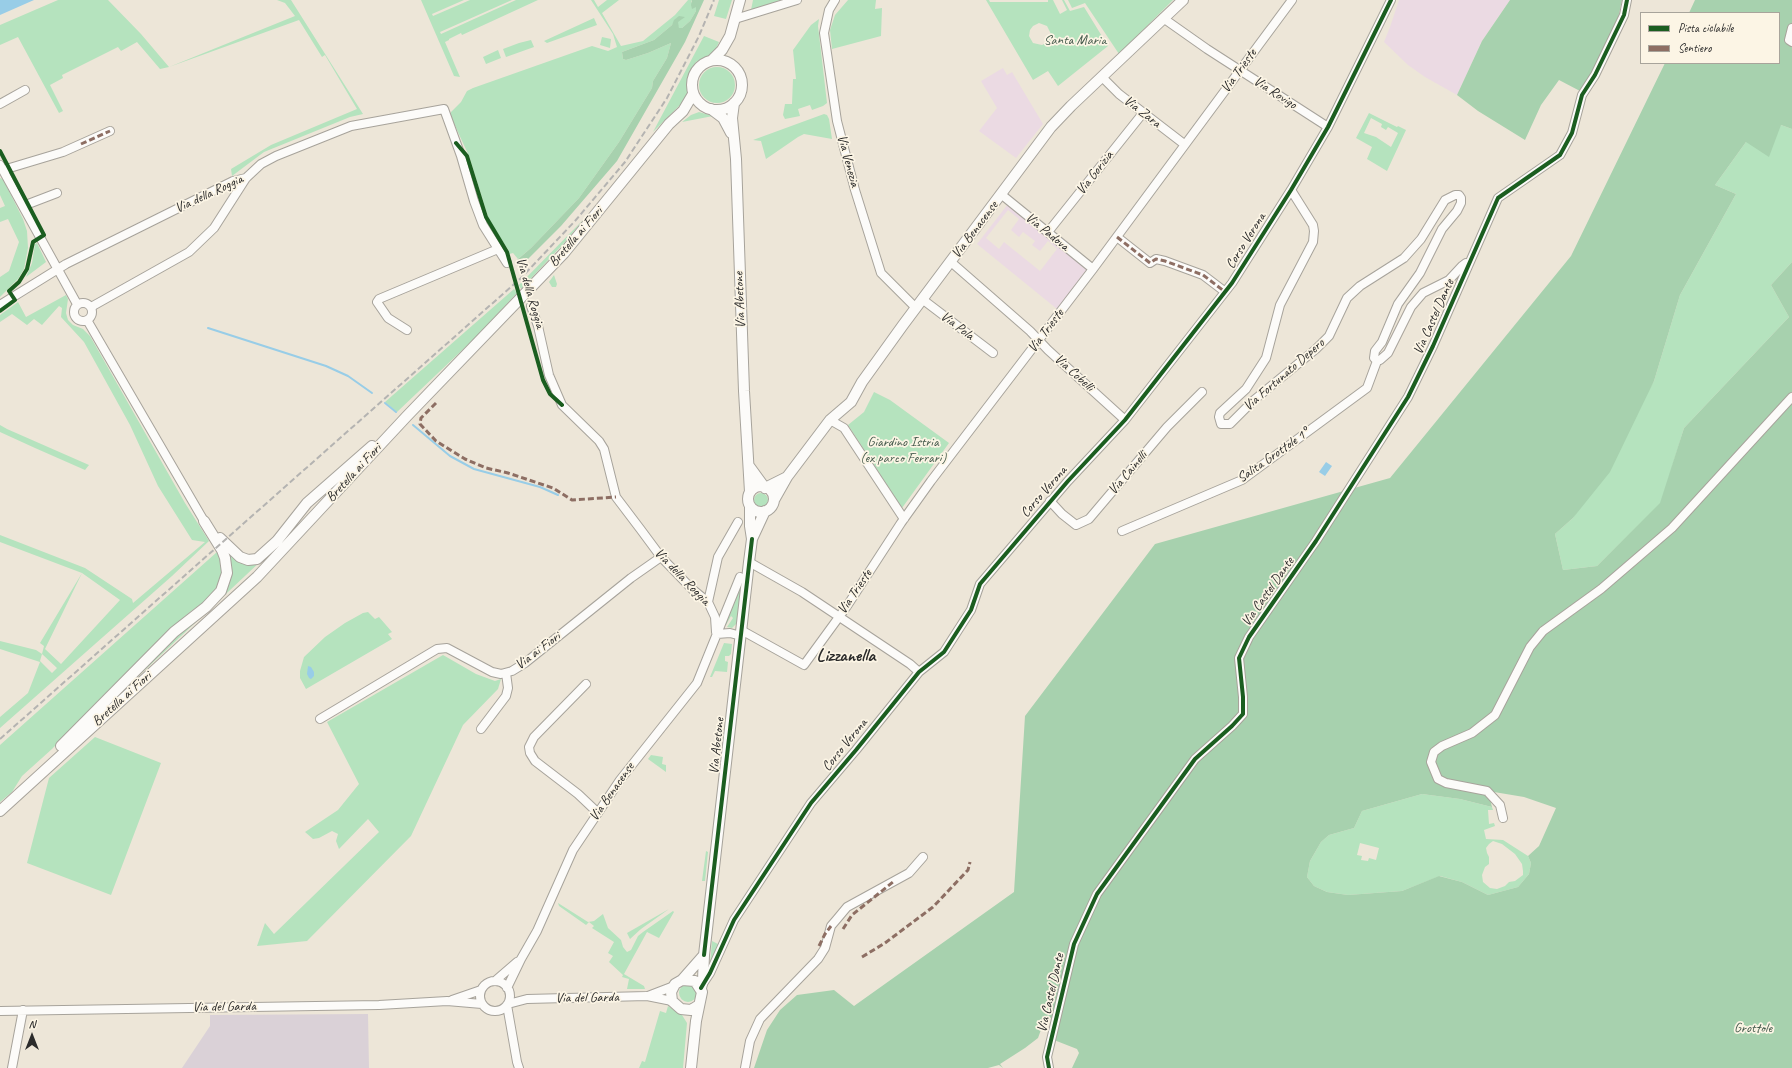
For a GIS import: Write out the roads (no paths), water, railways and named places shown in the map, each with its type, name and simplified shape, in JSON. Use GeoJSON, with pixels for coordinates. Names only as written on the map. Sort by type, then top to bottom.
{"type":"FeatureCollection","features":[{"type":"Feature","properties":{"kind":"main road"},"geometry":{"type":"LineString","coordinates":[[733,136],[723,118],[705,106],[693,94],[692,85],[693,76],[697,69],[704,63],[712,60],[722,50],[730,36],[740,0]]}},
{"type":"Feature","properties":{"kind":"main road","name":"Via Benacense"},"geometry":{"type":"LineString","coordinates":[[774,500],[787,477],[830,420],[851,402],[862,382],[922,299],[1002,195],[1051,127],[1183,0]]}},
{"type":"Feature","properties":{"kind":"main road"},"geometry":{"type":"LineString","coordinates":[[705,106],[724,109],[734,103],[740,95],[742,81],[730,55],[730,36]]}},
{"type":"Feature","properties":{"kind":"main road"},"geometry":{"type":"LineString","coordinates":[[712,60],[726,61],[734,65]]}},
{"type":"Feature","properties":{"kind":"main road","name":"Bretella ai Fiori"},"geometry":{"type":"LineString","coordinates":[[0,811],[256,577],[407,416],[564,253],[669,124],[683,111],[693,94]]}},
{"type":"Feature","properties":{"kind":"main road","name":"Via Abetone"},"geometry":{"type":"LineString","coordinates":[[734,103],[732,118],[736,159],[750,492]]}},
{"type":"Feature","properties":{"kind":"main road","name":"Bretella ai Fiori"},"geometry":{"type":"LineString","coordinates":[[683,111],[705,106]]}},
{"type":"Feature","properties":{"kind":"main road"},"geometry":{"type":"LineString","coordinates":[[204,521],[240,557],[248,560],[256,559],[277,541],[306,503],[407,416]]}},
{"type":"Feature","properties":{"kind":"main road"},"geometry":{"type":"LineString","coordinates":[[748,464],[755,476],[765,488],[772,493],[774,500],[771,507],[765,511],[758,512],[750,506]]}},
{"type":"Feature","properties":{"kind":"main road","name":"Via Benacense"},"geometry":{"type":"LineString","coordinates":[[765,488],[787,477]]}},
{"type":"Feature","properties":{"kind":"main road"},"geometry":{"type":"LineString","coordinates":[[752,538],[750,526],[750,506],[748,499],[750,492],[757,487],[765,488]]}},
{"type":"Feature","properties":{"kind":"main road"},"geometry":{"type":"LineString","coordinates":[[752,538],[765,511]]}},
{"type":"Feature","properties":{"kind":"main road"},"geometry":{"type":"LineString","coordinates":[[15,797],[55,753],[163,644],[188,620],[206,607],[221,591],[227,573],[225,558],[222,550],[204,521]]}},
{"type":"Feature","properties":{"kind":"main road","name":"Via Abetone"},"geometry":{"type":"LineString","coordinates":[[701,988],[752,538]]}},
{"type":"Feature","properties":{"kind":"main road"},"geometry":{"type":"LineString","coordinates":[[699,1005],[695,1008],[686,1010],[678,1008],[672,1001],[671,992],[674,986],[682,980],[704,956]]}},
{"type":"Feature","properties":{"kind":"main road"},"geometry":{"type":"LineString","coordinates":[[682,980],[695,981],[701,988],[702,996],[696,1021],[691,1068]]}},
{"type":"Feature","properties":{"kind":"main road"},"geometry":{"type":"LineString","coordinates":[[686,1010],[696,1021]]}},
{"type":"Feature","properties":{"kind":"street"},"geometry":{"type":"LineString","coordinates":[[735,19],[798,0]]}},
{"type":"Feature","properties":{"kind":"street","name":"Via Venezia"},"geometry":{"type":"LineString","coordinates":[[835,0],[829,10],[824,33],[837,121],[855,190],[881,273],[916,308]]}},
{"type":"Feature","properties":{"kind":"street","name":"Via Trieste"},"geometry":{"type":"LineString","coordinates":[[741,633],[804,665],[839,617],[904,519],[1117,237],[1184,144],[1292,0]]}},
{"type":"Feature","properties":{"kind":"street","name":"Corso Verona"},"geometry":{"type":"LineString","coordinates":[[701,988],[710,973],[734,920],[811,803],[856,750],[882,714],[919,672],[944,652],[971,610],[980,584],[1050,502],[1125,420],[1224,291],[1232,283],[1291,190],[1328,127],[1391,0]]}},
{"type":"Feature","properties":{"kind":"street"},"geometry":{"type":"LineString","coordinates":[[1377,361],[1384,358],[1388,353],[1405,317],[1417,298],[1423,293],[1449,280],[1466,263],[1469,264],[1498,198],[1560,155],[1572,133],[1582,95],[1595,75],[1624,16],[1627,0]]}},
{"type":"Feature","properties":{"kind":"street","name":"Via Rovigo"},"geometry":{"type":"LineString","coordinates":[[1163,18],[1239,70],[1328,127]]}},
{"type":"Feature","properties":{"kind":"street"},"geometry":{"type":"LineString","coordinates":[[1792,28],[1789,40],[1792,42]]}},
{"type":"Feature","properties":{"kind":"street","name":"Via Zara"},"geometry":{"type":"LineString","coordinates":[[1102,77],[1143,113],[1184,144]]}},
{"type":"Feature","properties":{"kind":"street"},"geometry":{"type":"LineString","coordinates":[[0,104],[25,90]]}},
{"type":"Feature","properties":{"kind":"street","name":"Via della Roggia"},"geometry":{"type":"LineString","coordinates":[[0,305],[57,269],[233,180],[246,178],[266,162],[337,130],[370,121],[416,115],[444,109],[483,225],[507,263]]}},
{"type":"Feature","properties":{"kind":"street","name":"Via Gorizia"},"geometry":{"type":"LineString","coordinates":[[1048,232],[1143,113]]}},
{"type":"Feature","properties":{"kind":"street"},"geometry":{"type":"LineString","coordinates":[[77,304],[2,168],[63,152],[110,131]]}},
{"type":"Feature","properties":{"kind":"street"},"geometry":{"type":"LineString","coordinates":[[91,306],[189,252],[214,228],[246,178]]}},
{"type":"Feature","properties":{"kind":"street","name":"Via Fortunato Depero"},"geometry":{"type":"LineString","coordinates":[[1291,190],[1313,225],[1314,231],[1312,242],[1280,305],[1264,362],[1246,389],[1220,413],[1219,421],[1226,425],[1230,424],[1254,400],[1316,349],[1329,336],[1342,305],[1347,298],[1360,286],[1404,258],[1421,238],[1445,200],[1455,195],[1459,195],[1461,198],[1461,203],[1457,211],[1442,229],[1420,273],[1398,304],[1385,335],[1375,351],[1374,358],[1377,361]]}},
{"type":"Feature","properties":{"kind":"street"},"geometry":{"type":"LineString","coordinates":[[23,206],[57,193]]}},
{"type":"Feature","properties":{"kind":"street","name":"Via Padova"},"geometry":{"type":"LineString","coordinates":[[1002,195],[1093,269]]}},
{"type":"Feature","properties":{"kind":"street"},"geometry":{"type":"LineString","coordinates":[[1117,237],[1150,263],[1156,259],[1165,260],[1203,275],[1224,291]]}},
{"type":"Feature","properties":{"kind":"street","name":"Via della Roggia"},"geometry":{"type":"LineString","coordinates":[[407,330],[388,318],[378,302],[379,299],[498,249]]}},
{"type":"Feature","properties":{"kind":"street","name":"Via Cobelli"},"geometry":{"type":"LineString","coordinates":[[951,262],[1039,340],[1125,420]]}},
{"type":"Feature","properties":{"kind":"street","name":"Via Castel Dante"},"geometry":{"type":"LineString","coordinates":[[1049,1068],[1047,1057],[1074,944],[1097,894],[1195,759],[1232,726],[1243,714],[1243,697],[1239,658],[1249,638],[1316,541],[1408,397],[1433,346],[1469,264]]}},
{"type":"Feature","properties":{"kind":"street","name":"Via Pola"},"geometry":{"type":"LineString","coordinates":[[922,299],[993,353]]}},
{"type":"Feature","properties":{"kind":"street"},"geometry":{"type":"LineString","coordinates":[[83,302],[91,306],[92,314],[87,320],[81,321],[74,316],[73,310],[77,304],[83,302]]}},
{"type":"Feature","properties":{"kind":"street","name":"Via della Roggia"},"geometry":{"type":"LineString","coordinates":[[531,306],[538,326],[549,375],[562,405],[599,441],[604,449],[616,497],[661,557],[692,590],[708,602],[716,617],[716,634]]}},
{"type":"Feature","properties":{"kind":"street"},"geometry":{"type":"LineString","coordinates":[[87,320],[204,521]]}},
{"type":"Feature","properties":{"kind":"street","name":"Salita Grottole 1°"},"geometry":{"type":"LineString","coordinates":[[1122,530],[1242,480],[1366,388],[1377,361]]}},
{"type":"Feature","properties":{"kind":"street","name":"Via Cainelli"},"geometry":{"type":"LineString","coordinates":[[1050,502],[1076,525],[1089,519],[1167,427],[1202,392]]}},
{"type":"Feature","properties":{"kind":"street"},"geometry":{"type":"LineString","coordinates":[[1503,818],[1500,805],[1487,791],[1446,783],[1438,779],[1431,762],[1434,752],[1442,746],[1472,733],[1495,715],[1530,647],[1543,631],[1601,589],[1672,528],[1792,397]]}},
{"type":"Feature","properties":{"kind":"street"},"geometry":{"type":"LineString","coordinates":[[830,420],[844,428],[904,519]]}},
{"type":"Feature","properties":{"kind":"street"},"geometry":{"type":"LineString","coordinates":[[708,602],[718,557],[738,522]]}},
{"type":"Feature","properties":{"kind":"street","name":"Via ai Fiori"},"geometry":{"type":"LineString","coordinates":[[320,719],[437,649],[447,648],[492,672],[506,673],[525,663],[631,578],[661,557]]}},
{"type":"Feature","properties":{"kind":"street"},"geometry":{"type":"LineString","coordinates":[[749,562],[784,581],[910,664],[919,672]]}},
{"type":"Feature","properties":{"kind":"street","name":"Via Benacense"},"geometry":{"type":"LineString","coordinates":[[521,959],[530,944],[573,850],[597,812],[639,755],[697,683],[740,577]]}},
{"type":"Feature","properties":{"kind":"street"},"geometry":{"type":"LineString","coordinates":[[716,634],[741,633]]}},
{"type":"Feature","properties":{"kind":"street"},"geometry":{"type":"LineString","coordinates":[[481,729],[506,696],[508,688],[506,673]]}},
{"type":"Feature","properties":{"kind":"street"},"geometry":{"type":"LineString","coordinates":[[586,684],[534,737],[529,747],[530,754],[535,761],[578,794],[597,812]]}},
{"type":"Feature","properties":{"kind":"street"},"geometry":{"type":"LineString","coordinates":[[745,1068],[750,1041],[760,1019],[818,959],[825,948],[831,926],[847,907],[909,873],[923,857]]}},
{"type":"Feature","properties":{"kind":"street"},"geometry":{"type":"LineString","coordinates":[[509,1019],[500,1011],[490,1011],[482,1004],[480,999],[481,990],[486,984],[495,981],[521,959]]}},
{"type":"Feature","properties":{"kind":"street"},"geometry":{"type":"LineString","coordinates":[[516,1066],[507,1004],[508,991],[521,959]]}},
{"type":"Feature","properties":{"kind":"street"},"geometry":{"type":"LineString","coordinates":[[495,981],[502,983],[508,991]]}},
{"type":"Feature","properties":{"kind":"street","name":"Via del Garda"},"geometry":{"type":"LineString","coordinates":[[647,996],[674,986]]}},
{"type":"Feature","properties":{"kind":"street","name":"Via del Garda"},"geometry":{"type":"LineString","coordinates":[[447,1001],[481,990]]}},
{"type":"Feature","properties":{"kind":"street","name":"Via del Garda"},"geometry":{"type":"LineString","coordinates":[[508,991],[526,999]]}},
{"type":"Feature","properties":{"kind":"street","name":"Via del Garda"},"geometry":{"type":"LineString","coordinates":[[507,1004],[526,999],[647,996],[672,1001]]}},
{"type":"Feature","properties":{"kind":"street","name":"Via del Garda"},"geometry":{"type":"LineString","coordinates":[[0,1010],[379,1005],[447,1001],[482,1004]]}},
{"type":"Feature","properties":{"kind":"street"},"geometry":{"type":"LineString","coordinates":[[500,1011],[507,1004]]}},
{"type":"Feature","properties":{"kind":"street"},"geometry":{"type":"LineString","coordinates":[[12,1068],[23,1010]]}},
{"type":"Feature","properties":{"kind":"water"},"geometry":{"type":"Polygon","coordinates":[[[0,0],[34,0],[0,15],[0,0]]]}},
{"type":"Feature","properties":{"kind":"water"},"geometry":{"type":"Polygon","coordinates":[[[1326,462],[1332,466],[1325,476],[1319,472],[1326,462]]]}},
{"type":"Feature","properties":{"kind":"water"},"geometry":{"type":"Polygon","coordinates":[[[308,666],[311,667],[314,672],[314,676],[311,679],[307,674],[308,666]]]}},
{"type":"Feature","properties":{"kind":"waterway"},"geometry":{"type":"LineString","coordinates":[[208,328],[326,366],[348,376],[372,393]]}},
{"type":"Feature","properties":{"kind":"waterway"},"geometry":{"type":"LineString","coordinates":[[385,403],[396,412]]}},
{"type":"Feature","properties":{"kind":"waterway"},"geometry":{"type":"LineString","coordinates":[[413,425],[450,456],[474,469],[540,487],[558,495]]}},
{"type":"Feature","properties":{"kind":"railway"},"geometry":{"type":"LineString","coordinates":[[0,739],[521,278],[575,221],[625,162],[667,98],[699,36],[714,0]]}},
{"type":"Feature","properties":{"kind":"district","name":"Lizzanella"},"geometry":{"type":"Point","coordinates":[846,656]}},
{"type":"Feature","properties":{"kind":"park label","name":"Santa Maria"},"geometry":{"type":"Point","coordinates":[1075,40]}},
{"type":"Feature","properties":{"kind":"park label","name":"Giardino Istria (ex parco Ferrari)"},"geometry":{"type":"Point","coordinates":[903,450]}},
{"type":"Feature","properties":{"kind":"park label","name":"Grottole"},"geometry":{"type":"Point","coordinates":[1753,1028]}}]}
